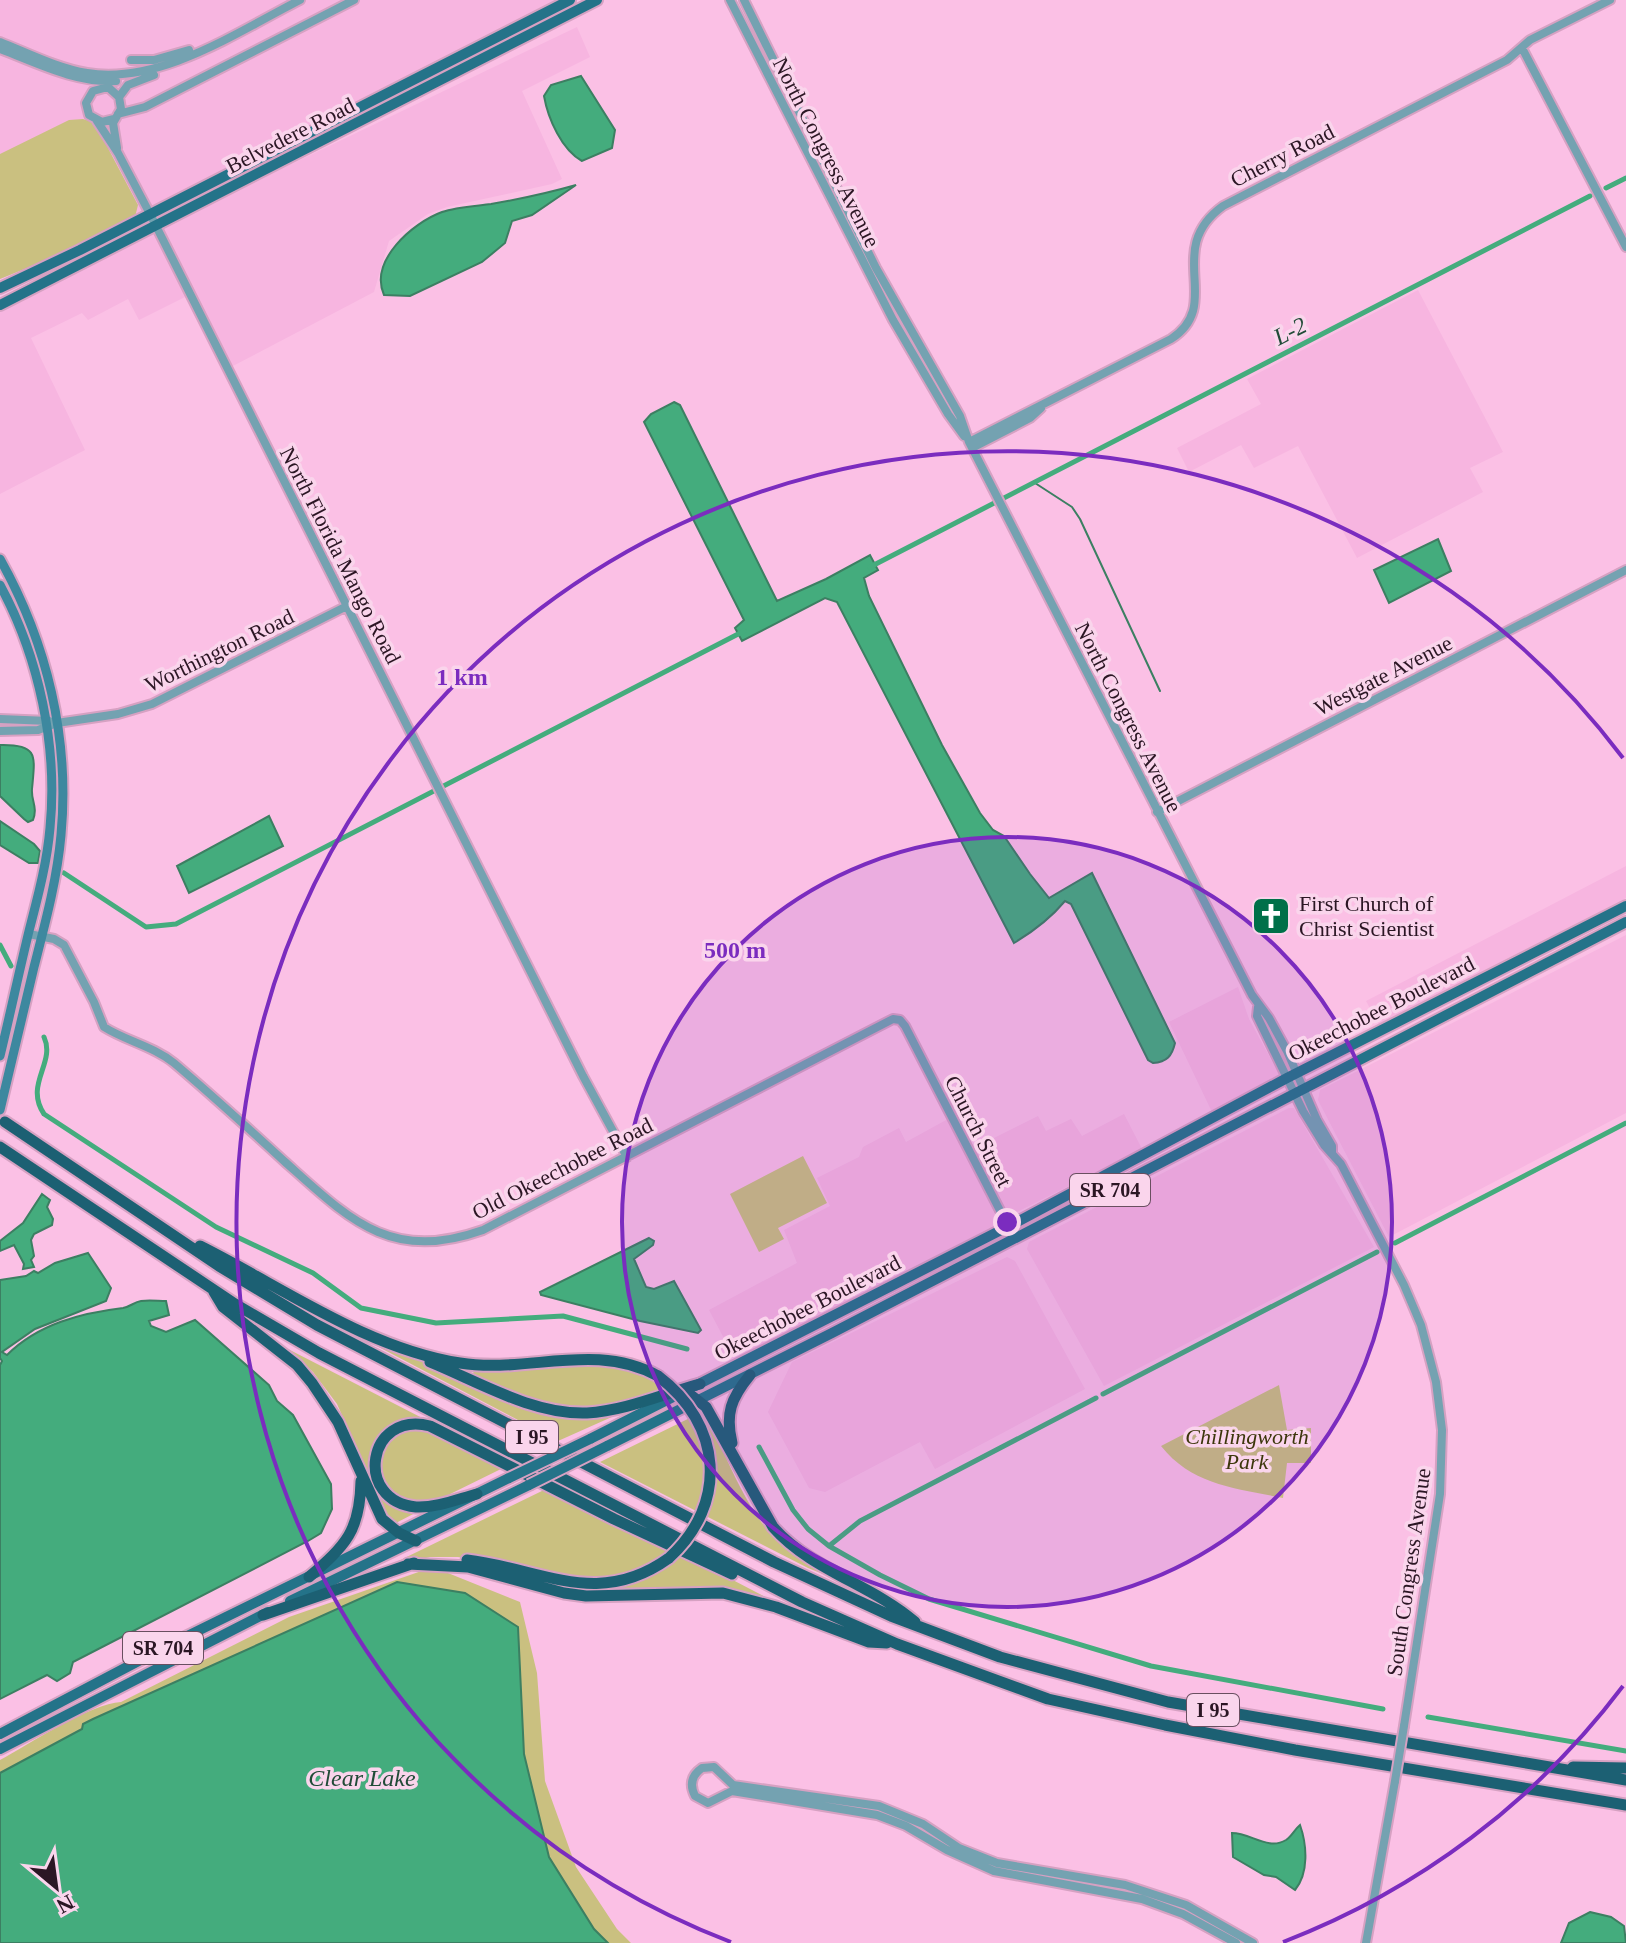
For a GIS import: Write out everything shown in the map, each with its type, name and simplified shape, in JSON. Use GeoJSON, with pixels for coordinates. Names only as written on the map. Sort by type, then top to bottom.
{"type":"FeatureCollection","features":[{"type":"Feature","properties":{"kind":"highway","name":"I 95"},"geometry":{"type":"LineString","coordinates":[[5,1122],[251,1286],[350,1343],[798,1573],[922,1627],[1000,1657],[1168,1702],[1626,1780]]}},
{"type":"Feature","properties":{"kind":"highway","name":"I 95"},"geometry":{"type":"LineString","coordinates":[[0,1147],[211,1288],[353,1372],[778,1589],[897,1644],[1048,1699],[1165,1725],[1295,1750],[1626,1805]]}},
{"type":"Feature","properties":{"kind":"highway"},"geometry":{"type":"LineString","coordinates":[[155,1224],[214,1253],[293,1299],[511,1396],[562,1411],[607,1410],[700,1384]]}},
{"type":"Feature","properties":{"kind":"highway"},"geometry":{"type":"LineString","coordinates":[[211,1288],[223,1307],[297,1365],[315,1386],[338,1422],[382,1519],[399,1533],[416,1541]]}},
{"type":"Feature","properties":{"kind":"highway"},"geometry":{"type":"LineString","coordinates":[[263,1615],[408,1564],[431,1560],[482,1562],[571,1582],[606,1585],[639,1577],[669,1558],[693,1533],[709,1490],[710,1457],[701,1427],[690,1407],[658,1376],[621,1361],[583,1359],[487,1365],[463,1363],[395,1345]]}},
{"type":"Feature","properties":{"kind":"highway"},"geometry":{"type":"LineString","coordinates":[[737,1459],[728,1427],[728,1414],[732,1399],[750,1375]]}},
{"type":"Feature","properties":{"kind":"highway"},"geometry":{"type":"LineString","coordinates":[[678,1395],[701,1400],[773,1527],[785,1541],[817,1563],[902,1610],[922,1627]]}},
{"type":"Feature","properties":{"kind":"highway"},"geometry":{"type":"LineString","coordinates":[[477,1494],[430,1506],[404,1505],[393,1499],[378,1482],[374,1462],[376,1453],[393,1430],[410,1424],[430,1426],[614,1519],[736,1575],[778,1589]]}},
{"type":"Feature","properties":{"kind":"highway"},"geometry":{"type":"LineString","coordinates":[[309,1577],[350,1537],[361,1505],[361,1476]]}},
{"type":"Feature","properties":{"kind":"highway"},"geometry":{"type":"LineString","coordinates":[[408,1564],[468,1567],[586,1596],[723,1593],[776,1607],[869,1642],[897,1644]]}},
{"type":"Feature","properties":{"kind":"highway"},"geometry":{"type":"LineString","coordinates":[[1561,1769],[1585,1765],[1626,1768]]}},
{"type":"Feature","properties":{"kind":"main road","name":"Belvedere Road"},"geometry":{"type":"LineString","coordinates":[[0,288],[570,0]]}},
{"type":"Feature","properties":{"kind":"main road","name":"Belvedere Road"},"geometry":{"type":"LineString","coordinates":[[0,305],[597,0]]}},
{"type":"Feature","properties":{"kind":"main road"},"geometry":{"type":"LineString","coordinates":[[490,55],[493,46],[509,31]]}},
{"type":"Feature","properties":{"kind":"main road"},"geometry":{"type":"LineString","coordinates":[[0,559],[34,629],[48,675],[57,723],[63,788],[54,883],[1,1106]]}},
{"type":"Feature","properties":{"kind":"main road"},"geometry":{"type":"LineString","coordinates":[[0,585],[30,655],[51,755],[51,825],[44,873],[0,1056]]}},
{"type":"Feature","properties":{"kind":"main road","name":"Okeechobee Boulevard"},"geometry":{"type":"LineString","coordinates":[[0,1734],[165,1647],[590,1439],[883,1291],[1287,1078],[1626,906]]}},
{"type":"Feature","properties":{"kind":"main road","name":"Okeechobee Boulevard"},"geometry":{"type":"LineString","coordinates":[[0,1749],[263,1615],[701,1400],[1626,922]]}},
{"type":"Feature","properties":{"kind":"main road"},"geometry":{"type":"LineString","coordinates":[[1161,1164],[1162,1154],[1184,1141],[1188,1131]]}},
{"type":"Feature","properties":{"kind":"main road"},"geometry":{"type":"LineString","coordinates":[[1112,1189],[1114,1181],[1149,1160],[1151,1152]]}},
{"type":"Feature","properties":{"kind":"main road"},"geometry":{"type":"LineString","coordinates":[[890,1303],[893,1294],[924,1270]]}},
{"type":"Feature","properties":{"kind":"main road"},"geometry":{"type":"LineString","coordinates":[[832,1333],[847,1319],[875,1304],[883,1291]]}},
{"type":"Feature","properties":{"kind":"street"},"geometry":{"type":"LineString","coordinates":[[118,153],[112,129],[128,85],[176,67],[300,0]]}},
{"type":"Feature","properties":{"kind":"street"},"geometry":{"type":"LineString","coordinates":[[0,49],[84,84],[89,94],[86,109],[97,121],[138,109],[354,0]]}},
{"type":"Feature","properties":{"kind":"street","name":"North Congress Avenue"},"geometry":{"type":"LineString","coordinates":[[730,0],[893,320],[948,414],[971,445]]}},
{"type":"Feature","properties":{"kind":"street","name":"North Congress Avenue"},"geometry":{"type":"LineString","coordinates":[[744,0],[837,192],[904,320],[960,416],[971,445],[1157,812],[1258,1007],[1269,1018],[1298,1073],[1299,1092]]}},
{"type":"Feature","properties":{"kind":"street","name":"Cherry Road"},"geometry":{"type":"LineString","coordinates":[[971,445],[1030,418],[1051,400],[1171,339],[1182,330],[1195,300],[1193,248],[1204,223],[1216,210],[1507,60],[1530,40],[1610,0]]}},
{"type":"Feature","properties":{"kind":"street"},"geometry":{"type":"LineString","coordinates":[[0,42],[70,69],[108,76],[150,71],[219,42]]}},
{"type":"Feature","properties":{"kind":"street"},"geometry":{"type":"LineString","coordinates":[[131,60],[154,60],[219,42]]}},
{"type":"Feature","properties":{"kind":"street"},"geometry":{"type":"LineString","coordinates":[[1522,48],[1626,247]]}},
{"type":"Feature","properties":{"kind":"street"},"geometry":{"type":"LineString","coordinates":[[70,76],[103,81],[148,77]]}},
{"type":"Feature","properties":{"kind":"street"},"geometry":{"type":"LineString","coordinates":[[89,94],[97,88],[108,87],[120,100],[138,109]]}},
{"type":"Feature","properties":{"kind":"street","name":"North Florida Mango Road"},"geometry":{"type":"LineString","coordinates":[[97,121],[118,153],[150,214],[627,1157]]}},
{"type":"Feature","properties":{"kind":"street","name":"Westgate Avenue"},"geometry":{"type":"LineString","coordinates":[[1157,812],[1626,570]]}},
{"type":"Feature","properties":{"kind":"street","name":"Worthington Road"},"geometry":{"type":"LineString","coordinates":[[57,723],[118,714],[156,703],[347,606]]}},
{"type":"Feature","properties":{"kind":"street"},"geometry":{"type":"LineString","coordinates":[[0,719],[57,723]]}},
{"type":"Feature","properties":{"kind":"street"},"geometry":{"type":"LineString","coordinates":[[0,731],[16,733],[46,724]]}},
{"type":"Feature","properties":{"kind":"street","name":"Old Okeechobee Road"},"geometry":{"type":"LineString","coordinates":[[29,934],[54,939],[66,949],[104,1027],[143,1044],[171,1061],[350,1217],[377,1232],[413,1241],[469,1235],[627,1157],[889,1020],[903,1023],[912,1039]]}},
{"type":"Feature","properties":{"kind":"street","name":"North Congress Avenue"},"geometry":{"type":"LineString","coordinates":[[1258,1007],[1257,1016],[1287,1078],[1299,1092]]}},
{"type":"Feature","properties":{"kind":"street","name":"Church Street"},"geometry":{"type":"LineString","coordinates":[[912,1039],[1015,1239]]}},
{"type":"Feature","properties":{"kind":"street","name":"South Congress Avenue"},"geometry":{"type":"LineString","coordinates":[[1299,1092],[1324,1145],[1332,1152],[1384,1244],[1413,1305],[1430,1353],[1440,1409],[1440,1494],[1366,1943]]}},
{"type":"Feature","properties":{"kind":"street"},"geometry":{"type":"LineString","coordinates":[[1236,1943],[1201,1918],[1122,1893],[994,1871],[947,1850],[906,1826],[877,1815],[732,1791],[708,1803],[695,1796],[692,1778],[702,1768],[714,1767],[733,1785],[879,1806],[909,1817],[959,1848],[997,1863],[1125,1885],[1167,1898],[1253,1943]]}},
{"type":"Feature","properties":{"kind":"shaded area"},"geometry":{"type":"Polygon","coordinates":[[[0,0],[559,0],[308,129],[231,164],[66,252],[0,279],[0,0]]]}},
{"type":"Feature","properties":{"kind":"shaded area"},"geometry":{"type":"Polygon","coordinates":[[[577,27],[590,57],[522,91],[562,179],[428,214],[389,241],[374,292],[231,367],[195,292],[139,320],[128,299],[88,320],[82,313],[31,338],[85,450],[0,494],[0,308],[106,253],[577,27]]]}},
{"type":"Feature","properties":{"kind":"shaded area"},"geometry":{"type":"Polygon","coordinates":[[[1418,290],[1503,452],[1470,468],[1483,492],[1357,558],[1298,446],[1254,468],[1241,445],[1189,472],[1177,448],[1261,404],[1247,379],[1418,290]]]}},
{"type":"Feature","properties":{"kind":"shaded area"},"geometry":{"type":"Polygon","coordinates":[[[1626,866],[1626,898],[1379,1025],[1366,1001],[1626,866]]]}},
{"type":"Feature","properties":{"kind":"shaded area"},"geometry":{"type":"Polygon","coordinates":[[[1626,935],[1626,1113],[1389,1237],[1318,1100],[1320,1090],[1626,935]]]}},
{"type":"Feature","properties":{"kind":"shaded area"},"geometry":{"type":"Polygon","coordinates":[[[1238,987],[1249,1019],[1280,1076],[1212,1112],[1169,1022],[1238,987]]]}},
{"type":"Feature","properties":{"kind":"shaded area"},"geometry":{"type":"Polygon","coordinates":[[[1294,1108],[1374,1247],[1104,1386],[1027,1249],[1029,1242],[1294,1108]]]}},
{"type":"Feature","properties":{"kind":"shaded area"},"geometry":{"type":"Polygon","coordinates":[[[1124,1114],[1142,1149],[1007,1217],[972,1149],[1038,1116],[1046,1131],[1071,1119],[1082,1136],[1124,1114]]]}},
{"type":"Feature","properties":{"kind":"shaded area"},"geometry":{"type":"Polygon","coordinates":[[[948,1119],[999,1223],[736,1361],[709,1310],[797,1263],[784,1230],[830,1206],[817,1178],[859,1157],[863,1147],[899,1128],[906,1142],[948,1119]]]}},
{"type":"Feature","properties":{"kind":"shaded area"},"geometry":{"type":"Polygon","coordinates":[[[1007,1257],[1015,1261],[1085,1389],[935,1469],[920,1442],[825,1492],[809,1488],[768,1412],[792,1362],[1007,1257]]]}},
{"type":"Feature","properties":{"kind":"green space"},"geometry":{"type":"Polygon","coordinates":[[[69,120],[93,122],[104,136],[138,205],[135,217],[66,252],[0,279],[0,154],[69,120]]]}},
{"type":"Feature","properties":{"kind":"green space"},"geometry":{"type":"Polygon","coordinates":[[[803,1156],[827,1203],[778,1228],[784,1239],[759,1252],[730,1194],[803,1156]]]}},
{"type":"Feature","properties":{"kind":"green space"},"geometry":{"type":"Polygon","coordinates":[[[329,1321],[530,1407],[632,1408],[558,1441],[329,1321]]]}},
{"type":"Feature","properties":{"kind":"green space"},"geometry":{"type":"Polygon","coordinates":[[[288,1349],[430,1422],[392,1428],[374,1479],[419,1511],[394,1524],[388,1518],[337,1404],[313,1372],[288,1349]]]}},
{"type":"Feature","properties":{"kind":"green space"},"geometry":{"type":"Polygon","coordinates":[[[613,1364],[649,1376],[665,1387],[612,1406],[576,1409],[540,1402],[472,1376],[475,1368],[613,1364]]]}},
{"type":"Feature","properties":{"kind":"green space","name":"Chillingworth Park"},"geometry":{"type":"Polygon","coordinates":[[[1279,1385],[1287,1430],[1311,1428],[1311,1463],[1287,1463],[1283,1498],[1232,1488],[1201,1477],[1187,1470],[1161,1446],[1279,1385]]]}},
{"type":"Feature","properties":{"kind":"green space"},"geometry":{"type":"Polygon","coordinates":[[[700,1413],[707,1417],[739,1485],[770,1533],[795,1555],[840,1581],[808,1568],[600,1462],[700,1413]]]}},
{"type":"Feature","properties":{"kind":"green space"},"geometry":{"type":"Polygon","coordinates":[[[425,1428],[503,1468],[436,1501],[408,1503],[383,1486],[378,1455],[397,1431],[425,1428]]]}},
{"type":"Feature","properties":{"kind":"green space"},"geometry":{"type":"Polygon","coordinates":[[[546,1489],[673,1550],[627,1577],[582,1580],[458,1557],[430,1557],[382,1569],[546,1489]]]}},
{"type":"Feature","properties":{"kind":"green space"},"geometry":{"type":"Polygon","coordinates":[[[681,1553],[779,1604],[758,1598],[597,1591],[648,1578],[681,1553]]]}},
{"type":"Feature","properties":{"kind":"green space"},"geometry":{"type":"Polygon","coordinates":[[[433,1567],[520,1602],[537,1673],[545,1781],[576,1867],[617,1929],[631,1943],[608,1943],[594,1929],[549,1857],[524,1754],[518,1627],[397,1582],[93,1719],[83,1724],[82,1729],[0,1773],[0,1760],[93,1709],[121,1702],[289,1617],[433,1567]]]}},
{"type":"Feature","properties":{"kind":"water"},"geometry":{"type":"Polygon","coordinates":[[[581,76],[615,130],[612,148],[582,161],[568,149],[557,133],[544,96],[551,85],[581,76]]]}},
{"type":"Feature","properties":{"kind":"water"},"geometry":{"type":"Polygon","coordinates":[[[576,185],[532,215],[512,221],[505,243],[482,262],[410,296],[384,295],[381,282],[388,257],[407,234],[430,217],[453,209],[513,200],[576,185]]]}},
{"type":"Feature","properties":{"kind":"water"},"geometry":{"type":"Polygon","coordinates":[[[674,402],[680,405],[777,601],[870,555],[878,570],[864,578],[869,596],[942,745],[980,813],[993,830],[1004,836],[1049,898],[1092,873],[1175,1043],[1165,1060],[1153,1063],[1148,1060],[1071,904],[1065,901],[1041,924],[1014,943],[837,602],[825,598],[742,641],[735,628],[744,620],[644,422],[651,414],[674,402]]]}},
{"type":"Feature","properties":{"kind":"water"},"geometry":{"type":"Polygon","coordinates":[[[1438,539],[1451,571],[1389,603],[1374,570],[1438,539]]]}},
{"type":"Feature","properties":{"kind":"water"},"geometry":{"type":"Polygon","coordinates":[[[0,745],[22,747],[32,754],[33,820],[28,822],[0,796],[0,745]]]}},
{"type":"Feature","properties":{"kind":"water"},"geometry":{"type":"Polygon","coordinates":[[[269,816],[283,846],[189,893],[177,866],[269,816]]]}},
{"type":"Feature","properties":{"kind":"water"},"geometry":{"type":"Polygon","coordinates":[[[0,821],[34,844],[40,851],[38,863],[29,863],[0,845],[0,821]]]}},
{"type":"Feature","properties":{"kind":"water"},"geometry":{"type":"Polygon","coordinates":[[[42,1194],[50,1200],[47,1207],[53,1219],[52,1225],[34,1234],[31,1240],[34,1256],[31,1260],[34,1267],[23,1269],[24,1264],[14,1245],[0,1251],[0,1241],[23,1223],[42,1194]]]}},
{"type":"Feature","properties":{"kind":"water"},"geometry":{"type":"Polygon","coordinates":[[[649,1238],[654,1241],[653,1245],[634,1259],[646,1287],[654,1289],[674,1281],[701,1330],[698,1333],[541,1295],[540,1292],[649,1238]]]}},
{"type":"Feature","properties":{"kind":"water"},"geometry":{"type":"Polygon","coordinates":[[[88,1253],[111,1288],[106,1301],[35,1329],[2,1352],[7,1355],[32,1335],[76,1317],[141,1301],[166,1301],[169,1315],[149,1321],[151,1326],[166,1332],[195,1320],[269,1385],[277,1401],[293,1415],[331,1484],[332,1509],[321,1533],[308,1541],[73,1662],[70,1673],[57,1681],[47,1675],[0,1699],[0,1280],[26,1276],[34,1271],[38,1273],[55,1263],[88,1253]]]}},
{"type":"Feature","properties":{"kind":"water","name":"Clear Lake"},"geometry":{"type":"Polygon","coordinates":[[[397,1582],[465,1593],[518,1627],[524,1754],[549,1857],[594,1929],[608,1943],[0,1943],[0,1773],[82,1729],[83,1724],[93,1719],[397,1582]]]}},
{"type":"Feature","properties":{"kind":"water"},"geometry":{"type":"Polygon","coordinates":[[[1300,1825],[1305,1859],[1303,1875],[1295,1890],[1276,1877],[1264,1875],[1233,1857],[1232,1833],[1273,1844],[1288,1838],[1300,1825]]]}},
{"type":"Feature","properties":{"kind":"water"},"geometry":{"type":"Polygon","coordinates":[[[1590,1912],[1611,1917],[1624,1926],[1626,1943],[1561,1943],[1569,1923],[1590,1912]]]}},
{"type":"Feature","properties":{"kind":"waterway","name":"L-2"},"geometry":{"type":"LineString","coordinates":[[1606,188],[1626,178]]}},
{"type":"Feature","properties":{"kind":"waterway","name":"L-2"},"geometry":{"type":"LineString","coordinates":[[870,567],[1590,196]]}},
{"type":"Feature","properties":{"kind":"waterway"},"geometry":{"type":"LineString","coordinates":[[1035,483],[1072,507],[1080,519],[1160,691]]}},
{"type":"Feature","properties":{"kind":"waterway"},"geometry":{"type":"LineString","coordinates":[[64,873],[146,927],[176,924],[744,631]]}},
{"type":"Feature","properties":{"kind":"waterway"},"geometry":{"type":"LineString","coordinates":[[0,945],[11,966]]}},
{"type":"Feature","properties":{"kind":"waterway"},"geometry":{"type":"LineString","coordinates":[[44,1037],[46,1056],[37,1093],[44,1114],[216,1227],[313,1273],[361,1308],[436,1323],[563,1316],[687,1349]]}},
{"type":"Feature","properties":{"kind":"waterway"},"geometry":{"type":"LineString","coordinates":[[1395,1243],[1626,1123]]}},
{"type":"Feature","properties":{"kind":"waterway"},"geometry":{"type":"LineString","coordinates":[[1103,1394],[1377,1252]]}},
{"type":"Feature","properties":{"kind":"waterway"},"geometry":{"type":"LineString","coordinates":[[829,1546],[860,1521],[1096,1398]]}},
{"type":"Feature","properties":{"kind":"waterway"},"geometry":{"type":"LineString","coordinates":[[759,1447],[793,1510],[808,1529],[829,1546],[929,1599],[1151,1666],[1383,1709]]}},
{"type":"Feature","properties":{"kind":"waterway"},"geometry":{"type":"LineString","coordinates":[[1428,1717],[1626,1751]]}},
{"type":"Feature","properties":{"kind":"place","name":"First Church of Christ Scientist"},"geometry":{"type":"Point","coordinates":[1271,916]}}]}
